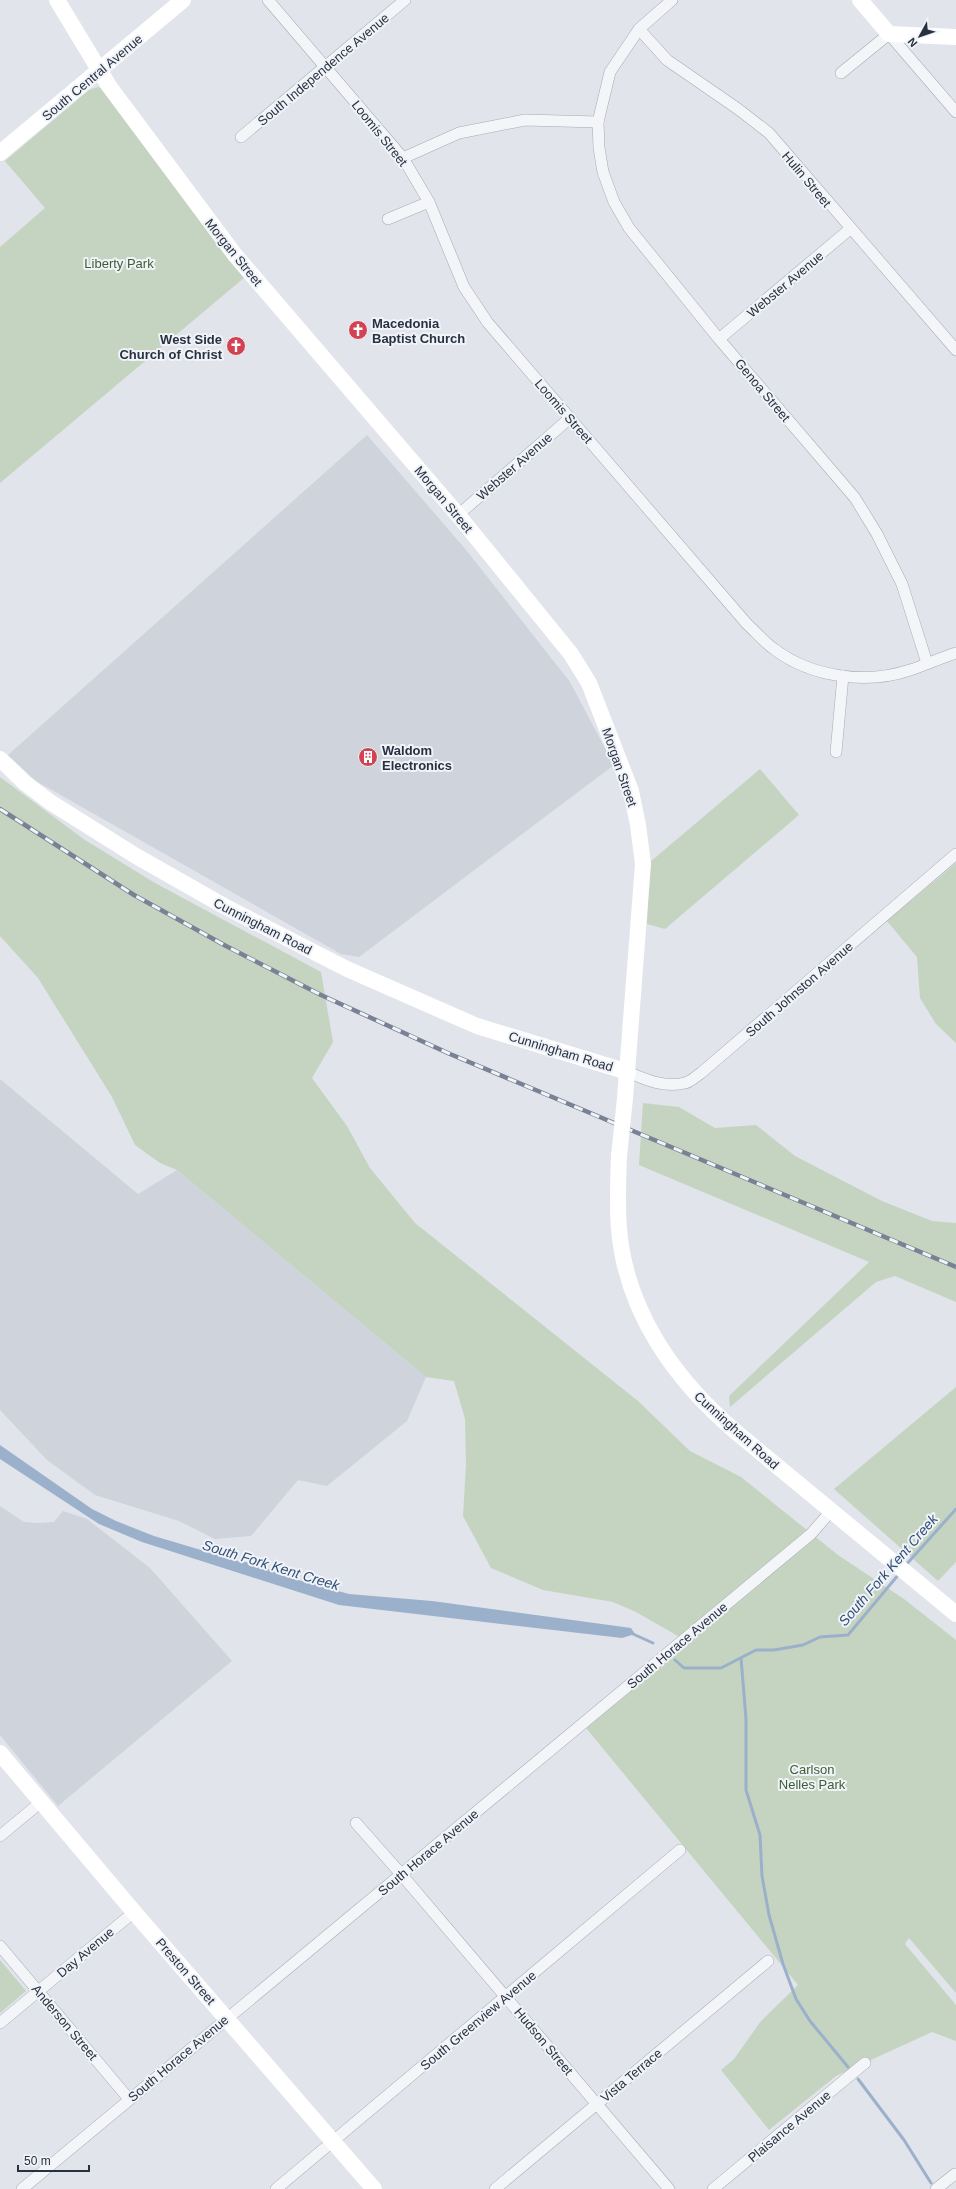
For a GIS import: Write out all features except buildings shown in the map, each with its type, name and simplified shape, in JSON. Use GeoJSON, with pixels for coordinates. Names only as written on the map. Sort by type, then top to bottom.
{"type":"FeatureCollection","features":[{"type":"Feature","properties":{"kind":"main road","name":"Morgan Street"},"geometry":{"type":"LineString","coordinates":[[57,0],[100,71],[139,128],[235,255],[458,515],[571,654],[589,683],[631,791],[638,825],[643,864],[628,1072]]}},
{"type":"Feature","properties":{"kind":"main road","name":"South Central Avenue"},"geometry":{"type":"LineString","coordinates":[[0,153],[184,0]]}},
{"type":"Feature","properties":{"kind":"main road"},"geometry":{"type":"LineString","coordinates":[[860,0],[889,34],[956,37]]}},
{"type":"Feature","properties":{"kind":"main road","name":"Cunningham Road"},"geometry":{"type":"LineString","coordinates":[[1,760],[50,802],[136,856],[224,906],[347,969],[477,1026],[628,1072],[619,1156],[618,1212],[622,1249],[639,1307],[659,1346],[683,1380],[709,1408],[956,1614]]}},
{"type":"Feature","properties":{"kind":"main road","name":"Preston Street"},"geometry":{"type":"LineString","coordinates":[[0,1753],[134,1912],[227,2017],[374,2189]]}},
{"type":"Feature","properties":{"kind":"street","name":"Loomis Street"},"geometry":{"type":"LineString","coordinates":[[268,0],[403,158],[429,202],[464,287],[488,323],[747,624],[769,644],[809,669],[843,676],[878,677],[910,670],[927,662],[956,653]]}},
{"type":"Feature","properties":{"kind":"street","name":"South Independence Avenue"},"geometry":{"type":"LineString","coordinates":[[241,137],[324,66],[405,0]]}},
{"type":"Feature","properties":{"kind":"street","name":"Genoa Street"},"geometry":{"type":"LineString","coordinates":[[672,0],[639,29],[610,72],[598,122],[598,148],[602,166],[614,202],[628,228],[855,498],[877,534],[902,584],[927,662]]}},
{"type":"Feature","properties":{"kind":"street","name":"Hulin Street"},"geometry":{"type":"LineString","coordinates":[[639,29],[667,60],[738,109],[769,133],[850,229],[956,350]]}},
{"type":"Feature","properties":{"kind":"street"},"geometry":{"type":"LineString","coordinates":[[841,73],[889,34],[956,112]]}},
{"type":"Feature","properties":{"kind":"street"},"geometry":{"type":"LineString","coordinates":[[403,158],[459,133],[525,120],[598,122]]}},
{"type":"Feature","properties":{"kind":"street"},"geometry":{"type":"LineString","coordinates":[[388,220],[429,202]]}},
{"type":"Feature","properties":{"kind":"street","name":"Webster Avenue"},"geometry":{"type":"LineString","coordinates":[[719,338],[850,229]]}},
{"type":"Feature","properties":{"kind":"street","name":"Webster Avenue"},"geometry":{"type":"LineString","coordinates":[[458,515],[570,418]]}},
{"type":"Feature","properties":{"kind":"street"},"geometry":{"type":"LineString","coordinates":[[836,752],[843,676]]}},
{"type":"Feature","properties":{"kind":"street","name":"South Johnston Avenue"},"geometry":{"type":"LineString","coordinates":[[628,1072],[644,1080],[661,1084],[686,1083],[701,1073],[956,854]]}},
{"type":"Feature","properties":{"kind":"street","name":"South Horace Avenue"},"geometry":{"type":"LineString","coordinates":[[22,2189],[128,2099],[402,1874],[811,1534],[831,1510]]}},
{"type":"Feature","properties":{"kind":"street"},"geometry":{"type":"LineString","coordinates":[[0,1836],[41,1802]]}},
{"type":"Feature","properties":{"kind":"street","name":"Hudson Street"},"geometry":{"type":"LineString","coordinates":[[356,1823],[402,1874],[669,2189]]}},
{"type":"Feature","properties":{"kind":"street","name":"South Greenview Avenue"},"geometry":{"type":"LineString","coordinates":[[276,2189],[680,1850]]}},
{"type":"Feature","properties":{"kind":"street","name":"Day Avenue"},"geometry":{"type":"LineString","coordinates":[[0,2024],[134,1912]]}},
{"type":"Feature","properties":{"kind":"street","name":"Anderson Street"},"geometry":{"type":"LineString","coordinates":[[0,1946],[128,2099]]}},
{"type":"Feature","properties":{"kind":"street","name":"Vista Terrace"},"geometry":{"type":"LineString","coordinates":[[495,2189],[768,1961]]}},
{"type":"Feature","properties":{"kind":"street","name":"Plaisance Avenue"},"geometry":{"type":"LineString","coordinates":[[713,2189],[865,2063]]}},
{"type":"Feature","properties":{"kind":"street"},"geometry":{"type":"LineString","coordinates":[[936,2189],[955,2174]]}},
{"type":"Feature","properties":{"kind":"shaded area"},"geometry":{"type":"Polygon","coordinates":[[[367,435],[467,551],[570,682],[614,765],[359,957],[341,954],[36,781],[8,755],[367,435]]]}},
{"type":"Feature","properties":{"kind":"shaded area"},"geometry":{"type":"Polygon","coordinates":[[[0,1079],[138,1194],[177,1170],[426,1377],[407,1421],[327,1486],[298,1480],[251,1536],[215,1539],[179,1521],[95,1495],[47,1460],[0,1410],[0,1079]]]}},
{"type":"Feature","properties":{"kind":"shaded area"},"geometry":{"type":"Polygon","coordinates":[[[0,1506],[24,1522],[54,1522],[63,1511],[87,1519],[150,1568],[232,1661],[58,1806],[0,1735],[0,1506]]]}},
{"type":"Feature","properties":{"kind":"green space","name":"Liberty Park"},"geometry":{"type":"Polygon","coordinates":[[[98,87],[108,92],[245,277],[0,483],[0,247],[45,208],[5,161],[89,90],[98,87]]]}},
{"type":"Feature","properties":{"kind":"green space"},"geometry":{"type":"Polygon","coordinates":[[[760,769],[799,815],[665,929],[647,924],[650,862],[760,769]]]}},
{"type":"Feature","properties":{"kind":"green space","name":"Carlson Nelles Park"},"geometry":{"type":"Polygon","coordinates":[[[0,777],[85,840],[155,883],[321,972],[333,1042],[312,1078],[347,1126],[370,1168],[415,1223],[638,1401],[690,1451],[741,1477],[838,1555],[904,1599],[956,1640],[956,1993],[909,1938],[905,1944],[956,2005],[956,2041],[932,2032],[836,2076],[769,2130],[721,2070],[734,2059],[761,2021],[798,1985],[586,1728],[690,1643],[636,1612],[613,1602],[543,1590],[491,1568],[463,1516],[466,1464],[465,1419],[454,1381],[426,1377],[177,1170],[160,1163],[135,1145],[112,1097],[38,978],[0,936],[0,777]]]}},
{"type":"Feature","properties":{"kind":"green space"},"geometry":{"type":"Polygon","coordinates":[[[956,863],[956,1043],[936,1024],[920,998],[917,957],[887,921],[956,863]]]}},
{"type":"Feature","properties":{"kind":"green space"},"geometry":{"type":"Polygon","coordinates":[[[643,1103],[679,1107],[715,1128],[756,1125],[795,1156],[882,1201],[932,1221],[956,1223],[956,1302],[895,1276],[876,1282],[730,1407],[729,1396],[869,1262],[639,1165],[643,1103]]]}},
{"type":"Feature","properties":{"kind":"green space"},"geometry":{"type":"Polygon","coordinates":[[[956,1387],[956,1562],[938,1581],[834,1489],[956,1387]]]}},
{"type":"Feature","properties":{"kind":"green space"},"geometry":{"type":"Polygon","coordinates":[[[0,1960],[26,1991],[0,2013],[0,1960]]]}},
{"type":"Feature","properties":{"kind":"water"},"geometry":{"type":"Polygon","coordinates":[[[0,1445],[92,1509],[116,1521],[154,1536],[238,1561],[259,1564],[280,1575],[349,1594],[432,1601],[631,1628],[635,1634],[622,1638],[339,1605],[142,1542],[99,1524],[0,1459],[0,1445]]]}},
{"type":"Feature","properties":{"kind":"waterway","name":"South Fork Kent Creek"},"geometry":{"type":"LineString","coordinates":[[905,1566],[956,1509]]}},
{"type":"Feature","properties":{"kind":"waterway","name":"South Fork Kent Creek"},"geometry":{"type":"LineString","coordinates":[[675,1660],[684,1668],[721,1668],[756,1650],[774,1650],[803,1645],[820,1637],[848,1635],[899,1574]]}},
{"type":"Feature","properties":{"kind":"waterway","name":"South Fork Kent Creek"},"geometry":{"type":"LineString","coordinates":[[633,1634],[653,1643]]}},
{"type":"Feature","properties":{"kind":"waterway"},"geometry":{"type":"LineString","coordinates":[[741,1658],[746,1719],[746,1790],[760,1835],[762,1876],[769,1915],[783,1964],[796,1999],[810,2021],[848,2067]]}},
{"type":"Feature","properties":{"kind":"waterway"},"geometry":{"type":"LineString","coordinates":[[858,2079],[904,2140],[931,2183]]}},
{"type":"Feature","properties":{"kind":"railway"},"geometry":{"type":"LineString","coordinates":[[0,809],[134,895],[226,946],[321,995],[450,1054],[956,1267]]}},
{"type":"Feature","properties":{"kind":"place","name":"Macedonia Baptist Church"},"geometry":{"type":"Point","coordinates":[358,330]}},
{"type":"Feature","properties":{"kind":"place","name":"West Side Church of Christ"},"geometry":{"type":"Point","coordinates":[236,346]}},
{"type":"Feature","properties":{"kind":"place","name":"Waldom Electronics"},"geometry":{"type":"Point","coordinates":[368,757]}}]}
